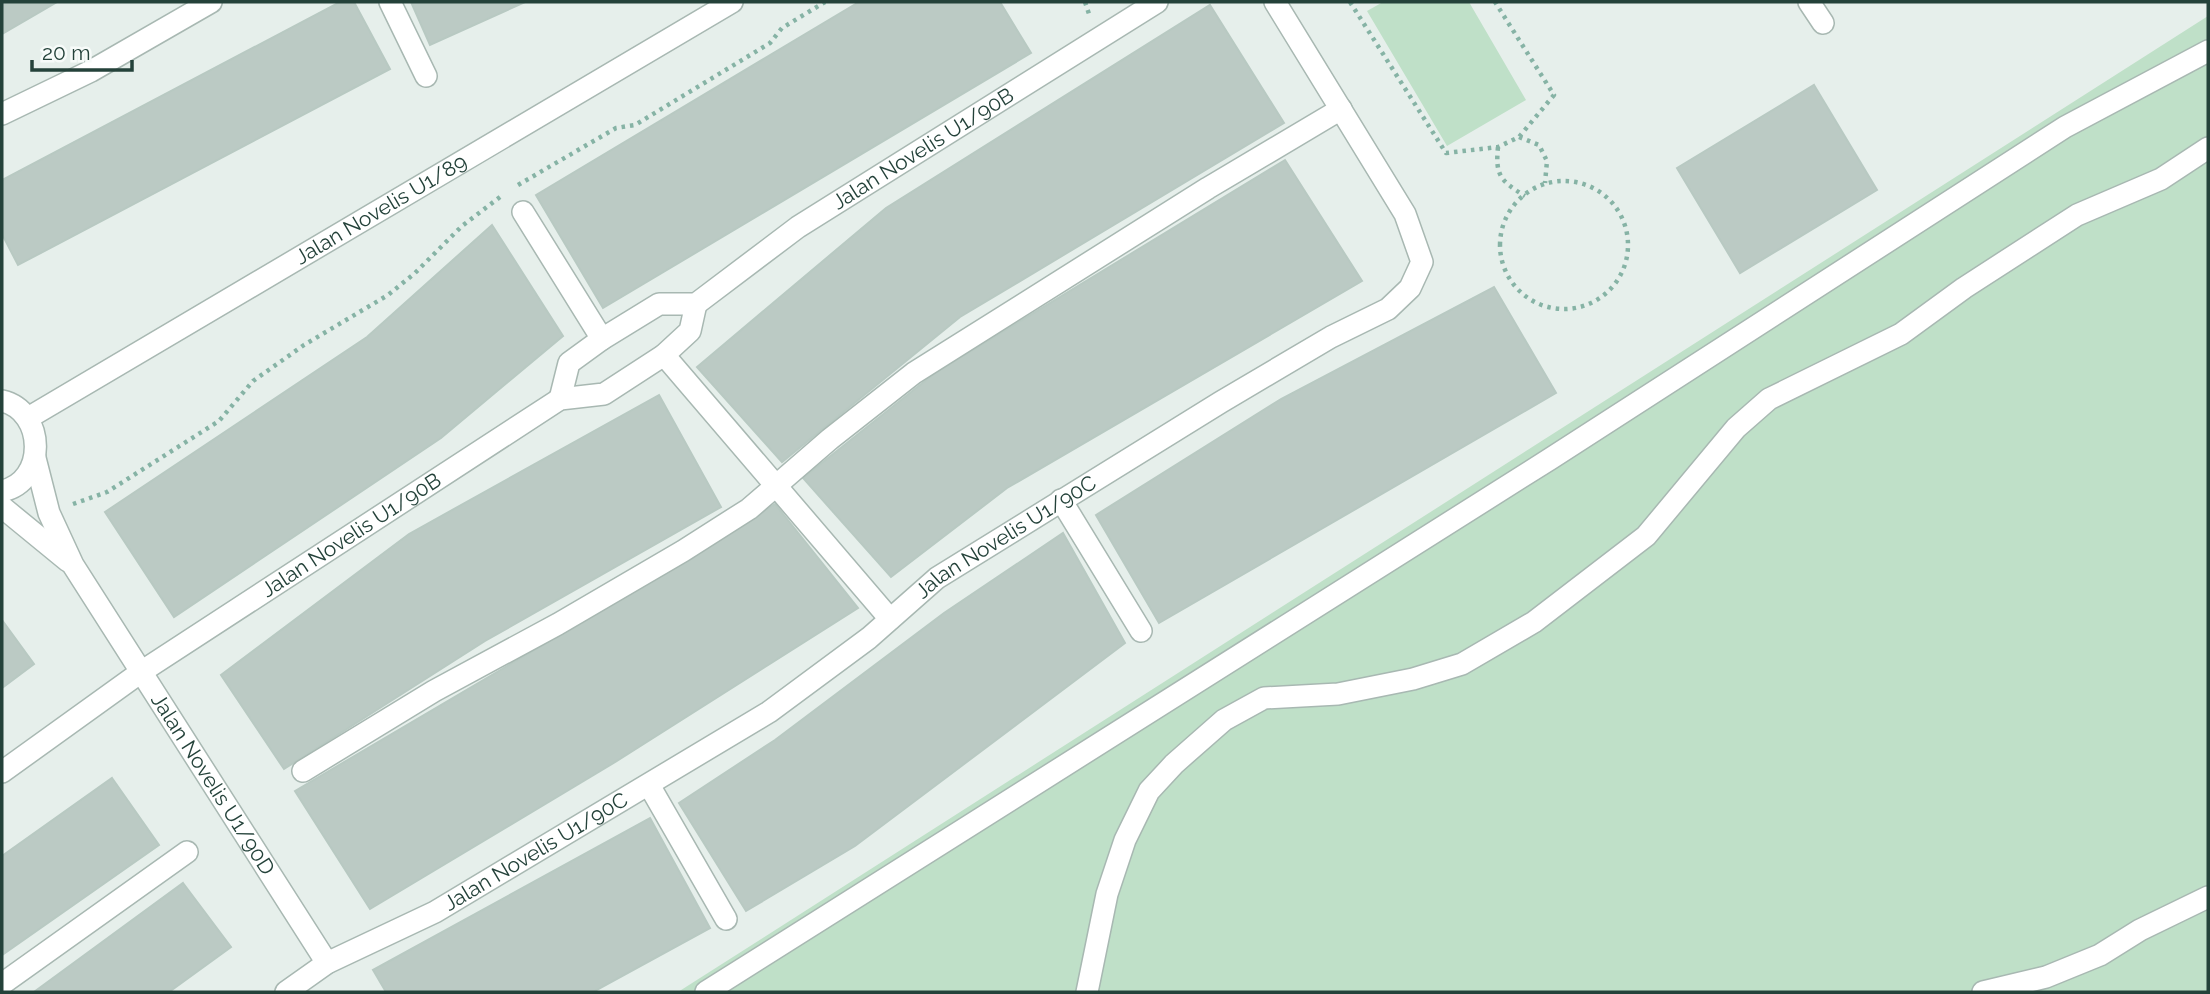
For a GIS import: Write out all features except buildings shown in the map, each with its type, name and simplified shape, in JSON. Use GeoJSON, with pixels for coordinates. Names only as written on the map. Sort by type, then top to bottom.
{"type":"FeatureCollection","features":[{"type":"Feature","properties":{"kind":"street"},"geometry":{"type":"LineString","coordinates":[[2,114],[91,71],[211,2]]}},
{"type":"Feature","properties":{"kind":"street"},"geometry":{"type":"LineString","coordinates":[[390,2],[426,76]]}},
{"type":"Feature","properties":{"kind":"street","name":"Jalan Novelis U1/89"},"geometry":{"type":"LineString","coordinates":[[28,418],[732,2]]}},
{"type":"Feature","properties":{"kind":"street","name":"Jalan Novelis U1/90B"},"geometry":{"type":"LineString","coordinates":[[2,772],[141,672],[561,399],[604,394],[664,355],[690,331],[696,304],[798,227],[1157,2]]}},
{"type":"Feature","properties":{"kind":"street","name":"Jalan Novelis U1/90C"},"geometry":{"type":"LineString","coordinates":[[327,962],[435,912],[769,712],[869,638],[937,578],[1221,402],[1331,337],[1388,309],[1410,288],[1422,262],[1405,215],[1275,2]]}},
{"type":"Feature","properties":{"kind":"street"},"geometry":{"type":"LineString","coordinates":[[1809,2],[1823,23]]}},
{"type":"Feature","properties":{"kind":"street"},"geometry":{"type":"LineString","coordinates":[[706,992],[1538,467],[2065,127],[2208,51]]}},
{"type":"Feature","properties":{"kind":"street"},"geometry":{"type":"LineString","coordinates":[[303,771],[434,691],[558,625],[749,509],[914,373],[1197,195],[1341,109]]}},
{"type":"Feature","properties":{"kind":"street"},"geometry":{"type":"LineString","coordinates":[[1087,992],[1107,894],[1125,841],[1149,791],[1174,764],[1224,720],[1264,698],[1338,694],[1413,679],[1462,664],[1534,622],[1646,536],[1736,428],[1769,399],[1901,334],[1964,288],[2077,215],[2161,179],[2208,148]]}},
{"type":"Feature","properties":{"kind":"street"},"geometry":{"type":"LineString","coordinates":[[523,212],[602,339]]}},
{"type":"Feature","properties":{"kind":"street"},"geometry":{"type":"LineString","coordinates":[[561,399],[569,363],[602,339],[659,304],[696,304]]}},
{"type":"Feature","properties":{"kind":"street"},"geometry":{"type":"LineString","coordinates":[[664,355],[890,619]]}},
{"type":"Feature","properties":{"kind":"street"},"geometry":{"type":"LineString","coordinates":[[2,401],[11,403],[28,418]]}},
{"type":"Feature","properties":{"kind":"street","name":"Jalan Novelis U1/90D"},"geometry":{"type":"LineString","coordinates":[[28,418],[36,438],[35,458],[49,513],[73,565],[327,962]]}},
{"type":"Feature","properties":{"kind":"street"},"geometry":{"type":"LineString","coordinates":[[2,491],[25,477],[35,458]]}},
{"type":"Feature","properties":{"kind":"street"},"geometry":{"type":"LineString","coordinates":[[1061,500],[1141,631]]}},
{"type":"Feature","properties":{"kind":"street","name":"Jalan Novelis U1/90D"},"geometry":{"type":"LineString","coordinates":[[2,507],[73,565]]}},
{"type":"Feature","properties":{"kind":"street"},"geometry":{"type":"LineString","coordinates":[[649,785],[726,919]]}},
{"type":"Feature","properties":{"kind":"street"},"geometry":{"type":"LineString","coordinates":[[2,984],[187,852]]}},
{"type":"Feature","properties":{"kind":"street"},"geometry":{"type":"LineString","coordinates":[[1983,992],[2046,977],[2100,955],[2140,930],[2208,897]]}},
{"type":"Feature","properties":{"kind":"street"},"geometry":{"type":"LineString","coordinates":[[286,992],[327,962]]}},
{"type":"Feature","properties":{"kind":"path"},"geometry":{"type":"LineString","coordinates":[[49,513],[107,492],[219,421],[253,381],[304,345],[388,295],[463,226],[509,191],[616,128],[635,125],[769,43],[782,28],[825,2]]}},
{"type":"Feature","properties":{"kind":"path"},"geometry":{"type":"LineString","coordinates":[[1350,2],[1447,153],[1498,147],[1519,137],[1554,95],[1495,2]]}},
{"type":"Feature","properties":{"kind":"path"},"geometry":{"type":"LineString","coordinates":[[1519,137],[1539,145],[1547,161],[1545,183]]}},
{"type":"Feature","properties":{"kind":"path"},"geometry":{"type":"LineString","coordinates":[[1498,147],[1496,164],[1499,174],[1509,186],[1525,196]]}},
{"type":"Feature","properties":{"kind":"path"},"geometry":{"type":"LineString","coordinates":[[1578,182],[1608,197],[1626,226],[1627,260],[1611,289],[1583,307],[1549,309],[1519,293],[1501,265],[1500,231],[1516,201],[1525,196],[1545,183],[1578,182]]}},
{"type":"Feature","properties":{"kind":"green space"},"geometry":{"type":"Polygon","coordinates":[[[1383,2],[1469,2],[1526,100],[1447,146],[1367,11],[1383,2]]]}},
{"type":"Feature","properties":{"kind":"green space"},"geometry":{"type":"Polygon","coordinates":[[[2208,16],[2208,992],[678,992],[2208,16]]]}}]}
